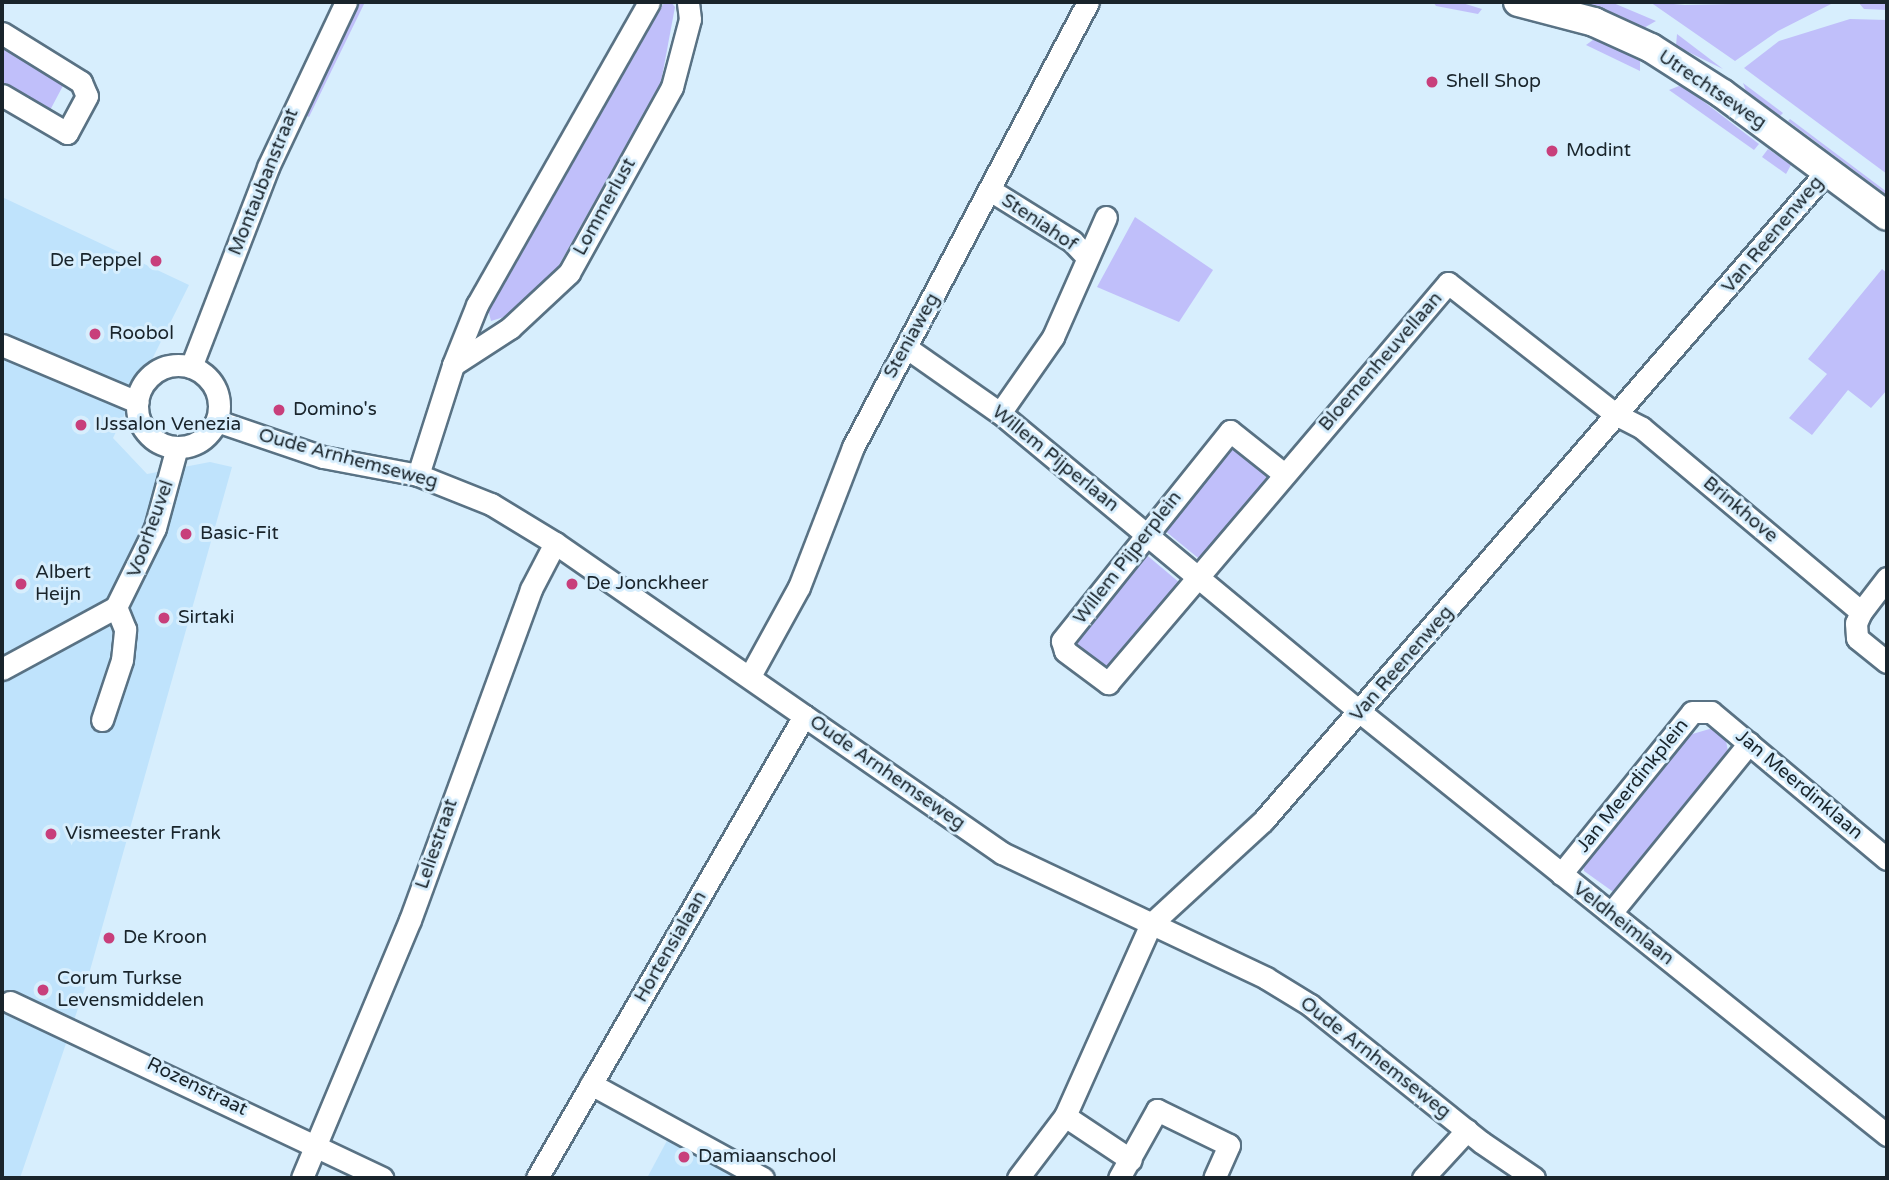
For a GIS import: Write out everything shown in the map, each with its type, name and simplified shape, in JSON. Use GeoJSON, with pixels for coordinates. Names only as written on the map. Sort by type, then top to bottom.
{"type":"FeatureCollection","features":[{"type":"Feature","properties":{"kind":"main road","name":"Utrechtseweg"},"geometry":{"type":"LineString","coordinates":[[1518,2],[1594,22],[1651,48],[1887,216]]}},
{"type":"Feature","properties":{"kind":"street","name":"Montaubanstraat"},"geometry":{"type":"LineString","coordinates":[[191,367],[268,167],[346,2]]}},
{"type":"Feature","properties":{"kind":"street"},"geometry":{"type":"LineString","coordinates":[[418,475],[453,365],[477,305],[649,2]]}},
{"type":"Feature","properties":{"kind":"street","name":"Lommerlust"},"geometry":{"type":"LineString","coordinates":[[453,365],[510,328],[569,272],[672,86],[690,19],[688,2]]}},
{"type":"Feature","properties":{"kind":"street","name":"Steniaweg"},"geometry":{"type":"LineString","coordinates":[[750,676],[799,587],[853,447],[1088,2]]}},
{"type":"Feature","properties":{"kind":"street"},"geometry":{"type":"LineString","coordinates":[[2,33],[81,82],[87,96],[68,133],[2,96]]}},
{"type":"Feature","properties":{"kind":"street","name":"Van Reenenweg"},"geometry":{"type":"LineString","coordinates":[[1018,1178],[1065,1116],[1151,924],[1263,821],[1827,171]]}},
{"type":"Feature","properties":{"kind":"street","name":"Steniahof"},"geometry":{"type":"LineString","coordinates":[[990,190],[1072,241],[1087,257]]}},
{"type":"Feature","properties":{"kind":"street","name":"Steniahof"},"geometry":{"type":"LineString","coordinates":[[1000,413],[1053,337],[1106,217]]}},
{"type":"Feature","properties":{"kind":"street","name":"Bloemenheuvellaan"},"geometry":{"type":"LineString","coordinates":[[1284,474],[1448,283],[1615,414]]}},
{"type":"Feature","properties":{"kind":"street"},"geometry":{"type":"LineString","coordinates":[[2,345],[137,402]]}},
{"type":"Feature","properties":{"kind":"street","name":"Willem Pijperlaan"},"geometry":{"type":"LineString","coordinates":[[907,348],[1000,413],[1360,712]]}},
{"type":"Feature","properties":{"kind":"street"},"geometry":{"type":"LineString","coordinates":[[191,367],[215,388],[217,421],[201,440],[177,447],[149,436],[139,418],[137,402],[142,385],[156,371],[191,367]]}},
{"type":"Feature","properties":{"kind":"street","name":"Brinkhove"},"geometry":{"type":"LineString","coordinates":[[1615,414],[1642,428],[1861,612]]}},
{"type":"Feature","properties":{"kind":"street","name":"Oude Arnhemseweg"},"geometry":{"type":"LineString","coordinates":[[217,421],[323,457],[418,475],[491,504],[555,543],[750,676],[1002,853],[1266,978],[1310,1005],[1467,1130],[1534,1178]]}},
{"type":"Feature","properties":{"kind":"street","name":"Willem Pijperplein"},"geometry":{"type":"LineString","coordinates":[[1230,431],[1284,474],[1108,683],[1065,651],[1062,641],[1147,533],[1230,431]]}},
{"type":"Feature","properties":{"kind":"street","name":"Voorheuvel"},"geometry":{"type":"LineString","coordinates":[[116,607],[155,528],[177,447]]}},
{"type":"Feature","properties":{"kind":"street","name":"Leliestraat"},"geometry":{"type":"LineString","coordinates":[[302,1178],[318,1146],[410,920],[531,589],[555,543]]}},
{"type":"Feature","properties":{"kind":"street"},"geometry":{"type":"LineString","coordinates":[[1887,578],[1861,612],[1856,623],[1857,638],[1887,662]]}},
{"type":"Feature","properties":{"kind":"street"},"geometry":{"type":"LineString","coordinates":[[2,669],[116,607],[125,629],[122,660],[102,720]]}},
{"type":"Feature","properties":{"kind":"street","name":"Veldheimlaan"},"geometry":{"type":"LineString","coordinates":[[1360,712],[1887,1135]]}},
{"type":"Feature","properties":{"kind":"street","name":"Jan Meerdinkplein"},"geometry":{"type":"LineString","coordinates":[[1561,874],[1692,712],[1711,712]]}},
{"type":"Feature","properties":{"kind":"street","name":"Jan Meerdinklaan"},"geometry":{"type":"LineString","coordinates":[[1711,712],[1887,859]]}},
{"type":"Feature","properties":{"kind":"street","name":"Hortensialaan"},"geometry":{"type":"LineString","coordinates":[[537,1178],[804,716]]}},
{"type":"Feature","properties":{"kind":"street"},"geometry":{"type":"LineString","coordinates":[[1611,913],[1749,744]]}},
{"type":"Feature","properties":{"kind":"street","name":"Rozenstraat"},"geometry":{"type":"LineString","coordinates":[[10,1002],[382,1178]]}},
{"type":"Feature","properties":{"kind":"street"},"geometry":{"type":"LineString","coordinates":[[591,1084],[763,1178]]}},
{"type":"Feature","properties":{"kind":"street"},"geometry":{"type":"LineString","coordinates":[[1119,1178],[1157,1110],[1229,1145],[1214,1178]]}},
{"type":"Feature","properties":{"kind":"street"},"geometry":{"type":"LineString","coordinates":[[1065,1116],[1131,1160]]}},
{"type":"Feature","properties":{"kind":"street"},"geometry":{"type":"LineString","coordinates":[[1423,1178],[1467,1130]]}},
{"type":"Feature","properties":{"kind":"shaded area"},"geometry":{"type":"Polygon","coordinates":[[[357,2],[365,2],[309,117],[303,114],[357,2]]]}},
{"type":"Feature","properties":{"kind":"shaded area"},"geometry":{"type":"Polygon","coordinates":[[[671,2],[675,7],[661,82],[558,267],[504,317],[491,321],[488,309],[538,209],[664,3],[671,2]]]}},
{"type":"Feature","properties":{"kind":"shaded area"},"geometry":{"type":"Polygon","coordinates":[[[1433,2],[1459,2],[1482,9],[1478,14],[1436,6],[1433,2]]]}},
{"type":"Feature","properties":{"kind":"shaded area"},"geometry":{"type":"Polygon","coordinates":[[[1567,2],[1611,2],[1656,21],[1642,29],[1567,2]]]}},
{"type":"Feature","properties":{"kind":"shaded area"},"geometry":{"type":"Polygon","coordinates":[[[1650,2],[1685,5],[1835,2],[1778,31],[1735,61],[1650,2]]]}},
{"type":"Feature","properties":{"kind":"shaded area"},"geometry":{"type":"Polygon","coordinates":[[[1858,2],[1887,2],[1887,10],[1864,9],[1858,2]]]}},
{"type":"Feature","properties":{"kind":"shaded area"},"geometry":{"type":"Polygon","coordinates":[[[1850,19],[1887,20],[1887,174],[1744,68],[1779,41],[1850,19]]]}},
{"type":"Feature","properties":{"kind":"shaded area"},"geometry":{"type":"Polygon","coordinates":[[[1677,34],[1723,69],[1676,46],[1677,34]]]}},
{"type":"Feature","properties":{"kind":"shaded area"},"geometry":{"type":"Polygon","coordinates":[[[1597,37],[1640,58],[1640,71],[1586,45],[1597,37]]]}},
{"type":"Feature","properties":{"kind":"shaded area"},"geometry":{"type":"Polygon","coordinates":[[[2,41],[66,80],[47,116],[2,90],[2,41]]]}},
{"type":"Feature","properties":{"kind":"shaded area"},"geometry":{"type":"Polygon","coordinates":[[[1743,83],[1783,113],[1780,116],[1746,91],[1743,83]]]}},
{"type":"Feature","properties":{"kind":"shaded area"},"geometry":{"type":"Polygon","coordinates":[[[1679,86],[1686,88],[1759,144],[1754,150],[1669,90],[1679,86]]]}},
{"type":"Feature","properties":{"kind":"shaded area"},"geometry":{"type":"Polygon","coordinates":[[[1790,119],[1887,192],[1887,195],[1788,121],[1790,119]]]}},
{"type":"Feature","properties":{"kind":"shaded area"},"geometry":{"type":"Polygon","coordinates":[[[1768,149],[1791,165],[1786,174],[1762,157],[1768,149]]]}},
{"type":"Feature","properties":{"kind":"shaded area"},"geometry":{"type":"Polygon","coordinates":[[[2,197],[189,285],[113,438],[147,474],[210,462],[232,467],[85,988],[20,1178],[2,1178],[2,197]]]}},
{"type":"Feature","properties":{"kind":"shaded area"},"geometry":{"type":"Polygon","coordinates":[[[1135,217],[1213,270],[1179,322],[1097,287],[1135,217]]]}},
{"type":"Feature","properties":{"kind":"shaded area"},"geometry":{"type":"Polygon","coordinates":[[[1882,269],[1887,273],[1887,390],[1871,408],[1848,390],[1812,435],[1789,418],[1827,374],[1808,359],[1882,269]]]}},
{"type":"Feature","properties":{"kind":"shaded area"},"geometry":{"type":"Polygon","coordinates":[[[1236,447],[1263,465],[1270,481],[1203,562],[1164,530],[1227,449],[1236,447]]]}},
{"type":"Feature","properties":{"kind":"shaded area"},"geometry":{"type":"Polygon","coordinates":[[[1143,552],[1180,583],[1112,667],[1104,669],[1073,646],[1074,637],[1143,552]]]}},
{"type":"Feature","properties":{"kind":"shaded area"},"geometry":{"type":"Polygon","coordinates":[[[1713,728],[1726,741],[1729,756],[1619,896],[1584,871],[1583,863],[1689,735],[1713,728]]]}},
{"type":"Feature","properties":{"kind":"shaded area","name":"Damiaanschool"},"geometry":{"type":"Polygon","coordinates":[[[670,1135],[748,1178],[647,1178],[670,1135]]]}},
{"type":"Feature","properties":{"kind":"place","name":"Shell Shop"},"geometry":{"type":"Point","coordinates":[1432,82]}},
{"type":"Feature","properties":{"kind":"place","name":"Modint"},"geometry":{"type":"Point","coordinates":[1552,151]}},
{"type":"Feature","properties":{"kind":"place","name":"De Peppel"},"geometry":{"type":"Point","coordinates":[156,261]}},
{"type":"Feature","properties":{"kind":"place","name":"Roobol"},"geometry":{"type":"Point","coordinates":[95,334]}},
{"type":"Feature","properties":{"kind":"place","name":"Domino's"},"geometry":{"type":"Point","coordinates":[279,410]}},
{"type":"Feature","properties":{"kind":"place","name":"IJssalon Venezia"},"geometry":{"type":"Point","coordinates":[81,425]}},
{"type":"Feature","properties":{"kind":"place","name":"Basic-Fit"},"geometry":{"type":"Point","coordinates":[186,534]}},
{"type":"Feature","properties":{"kind":"place","name":"Albert Heijn"},"geometry":{"type":"Point","coordinates":[21,584]}},
{"type":"Feature","properties":{"kind":"place","name":"De Jonckheer"},"geometry":{"type":"Point","coordinates":[572,584]}},
{"type":"Feature","properties":{"kind":"place","name":"Sirtaki"},"geometry":{"type":"Point","coordinates":[164,618]}},
{"type":"Feature","properties":{"kind":"place","name":"Vismeester Frank"},"geometry":{"type":"Point","coordinates":[51,834]}},
{"type":"Feature","properties":{"kind":"place","name":"De Kroon"},"geometry":{"type":"Point","coordinates":[109,938]}},
{"type":"Feature","properties":{"kind":"place","name":"Corum Turkse Levensmiddelen"},"geometry":{"type":"Point","coordinates":[43,990]}},
{"type":"Feature","properties":{"kind":"place","name":"Damiaanschool"},"geometry":{"type":"Point","coordinates":[684,1157]}}]}
